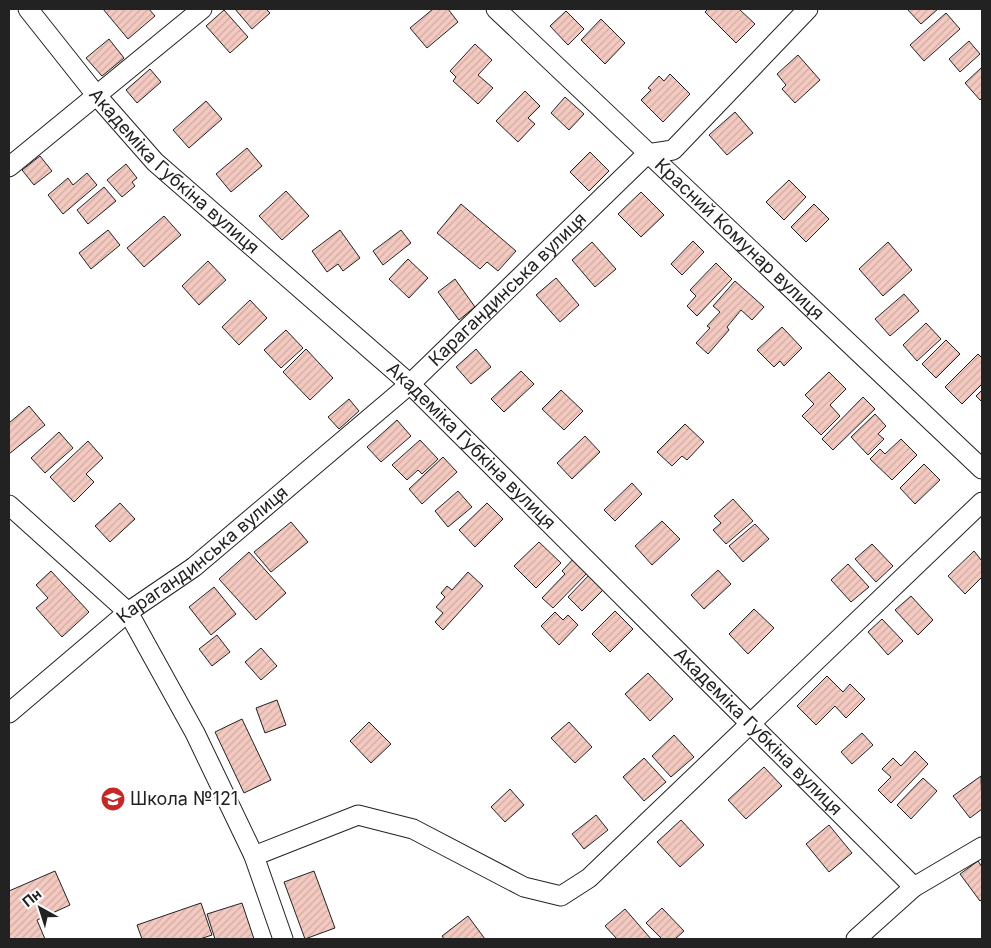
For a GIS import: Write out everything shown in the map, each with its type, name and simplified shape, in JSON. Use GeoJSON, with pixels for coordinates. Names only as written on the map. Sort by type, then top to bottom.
{"type":"FeatureCollection","features":[{"type":"Feature","properties":{"kind":"street","name":"Академіка Губкіна вулиця"},"geometry":{"type":"LineString","coordinates":[[28,9],[98,96],[155,162],[410,384],[914,887]]}},
{"type":"Feature","properties":{"kind":"street"},"geometry":{"type":"LineString","coordinates":[[9,167],[202,9]]}},
{"type":"Feature","properties":{"kind":"street","name":"Красний Комунар вулиця"},"geometry":{"type":"LineString","coordinates":[[496,9],[647,154],[982,469]]}},
{"type":"Feature","properties":{"kind":"street"},"geometry":{"type":"LineString","coordinates":[[647,154],[673,150],[808,9]]}},
{"type":"Feature","properties":{"kind":"street","name":"Карагандинська вулиця"},"geometry":{"type":"LineString","coordinates":[[9,713],[128,612],[194,567],[410,384],[647,154]]}},
{"type":"Feature","properties":{"kind":"street"},"geometry":{"type":"LineString","coordinates":[[254,856],[358,816],[413,829],[524,887],[561,896],[589,878],[982,502]]}},
{"type":"Feature","properties":{"kind":"street"},"geometry":{"type":"LineString","coordinates":[[9,505],[128,612],[195,733],[254,856],[283,939]]}},
{"type":"Feature","properties":{"kind":"street"},"geometry":{"type":"LineString","coordinates":[[856,939],[914,887],[982,846]]}},
{"type":"Feature","properties":{"kind":"building"},"geometry":{"type":"Polygon","coordinates":[[[103,9],[149,9],[155,16],[128,39],[103,9]]]}},
{"type":"Feature","properties":{"kind":"building"},"geometry":{"type":"Polygon","coordinates":[[[235,9],[266,9],[270,13],[252,29],[235,9]]]}},
{"type":"Feature","properties":{"kind":"building"},"geometry":{"type":"Polygon","coordinates":[[[433,9],[448,9],[458,22],[427,48],[410,28],[433,9]]]}},
{"type":"Feature","properties":{"kind":"building"},"geometry":{"type":"Polygon","coordinates":[[[708,9],[739,9],[755,24],[736,43],[705,12],[708,9]]]}},
{"type":"Feature","properties":{"kind":"building"},"geometry":{"type":"Polygon","coordinates":[[[907,9],[938,9],[921,24],[907,9]]]}},
{"type":"Feature","properties":{"kind":"building"},"geometry":{"type":"Polygon","coordinates":[[[224,10],[248,37],[230,53],[206,26],[224,10]]]}},
{"type":"Feature","properties":{"kind":"building"},"geometry":{"type":"Polygon","coordinates":[[[566,11],[584,29],[568,45],[550,26],[566,11]]]}},
{"type":"Feature","properties":{"kind":"building"},"geometry":{"type":"Polygon","coordinates":[[[946,13],[960,29],[924,61],[910,45],[946,13]]]}},
{"type":"Feature","properties":{"kind":"building"},"geometry":{"type":"Polygon","coordinates":[[[601,19],[625,43],[605,64],[581,40],[601,19]]]}},
{"type":"Feature","properties":{"kind":"building"},"geometry":{"type":"Polygon","coordinates":[[[109,39],[124,58],[102,76],[86,58],[109,39]]]}},
{"type":"Feature","properties":{"kind":"building"},"geometry":{"type":"Polygon","coordinates":[[[969,41],[980,54],[960,72],[949,59],[969,41]]]}},
{"type":"Feature","properties":{"kind":"building"},"geometry":{"type":"Polygon","coordinates":[[[475,44],[492,60],[478,75],[493,88],[478,104],[453,81],[456,77],[450,71],[475,44]]]}},
{"type":"Feature","properties":{"kind":"building"},"geometry":{"type":"Polygon","coordinates":[[[798,55],[820,80],[795,103],[782,89],[786,85],[777,74],[798,55]]]}},
{"type":"Feature","properties":{"kind":"building"},"geometry":{"type":"Polygon","coordinates":[[[982,67],[982,98],[980,100],[965,83],[982,67]]]}},
{"type":"Feature","properties":{"kind":"building"},"geometry":{"type":"Polygon","coordinates":[[[150,69],[161,82],[137,103],[126,90],[150,69]]]}},
{"type":"Feature","properties":{"kind":"building"},"geometry":{"type":"Polygon","coordinates":[[[670,74],[690,94],[663,122],[641,100],[651,90],[648,88],[659,76],[664,81],[670,74]]]}},
{"type":"Feature","properties":{"kind":"building"},"geometry":{"type":"Polygon","coordinates":[[[525,91],[540,106],[528,118],[535,124],[518,142],[496,121],[525,91]]]}},
{"type":"Feature","properties":{"kind":"building"},"geometry":{"type":"Polygon","coordinates":[[[565,97],[584,114],[569,130],[551,113],[565,97]]]}},
{"type":"Feature","properties":{"kind":"building"},"geometry":{"type":"Polygon","coordinates":[[[206,101],[222,119],[189,148],[173,130],[206,101]]]}},
{"type":"Feature","properties":{"kind":"building"},"geometry":{"type":"Polygon","coordinates":[[[735,112],[753,133],[727,155],[709,135],[735,112]]]}},
{"type":"Feature","properties":{"kind":"building"},"geometry":{"type":"Polygon","coordinates":[[[247,148],[262,166],[231,192],[216,174],[247,148]]]}},
{"type":"Feature","properties":{"kind":"building"},"geometry":{"type":"Polygon","coordinates":[[[590,152],[609,171],[589,191],[570,172],[590,152]]]}},
{"type":"Feature","properties":{"kind":"building"},"geometry":{"type":"Polygon","coordinates":[[[40,156],[52,171],[34,185],[22,170],[40,156]]]}},
{"type":"Feature","properties":{"kind":"building"},"geometry":{"type":"Polygon","coordinates":[[[126,164],[137,178],[132,182],[135,186],[122,197],[107,180],[126,164]]]}},
{"type":"Feature","properties":{"kind":"building"},"geometry":{"type":"Polygon","coordinates":[[[87,173],[97,185],[63,214],[48,195],[68,178],[73,185],[87,173]]]}},
{"type":"Feature","properties":{"kind":"building"},"geometry":{"type":"Polygon","coordinates":[[[789,180],[806,197],[784,220],[766,202],[789,180]]]}},
{"type":"Feature","properties":{"kind":"building"},"geometry":{"type":"Polygon","coordinates":[[[104,187],[116,201],[88,224],[77,210],[104,187]]]}},
{"type":"Feature","properties":{"kind":"building"},"geometry":{"type":"Polygon","coordinates":[[[286,191],[309,216],[282,240],[259,216],[286,191]]]}},
{"type":"Feature","properties":{"kind":"building"},"geometry":{"type":"Polygon","coordinates":[[[641,192],[664,215],[641,237],[618,214],[641,192]]]}},
{"type":"Feature","properties":{"kind":"building"},"geometry":{"type":"Polygon","coordinates":[[[461,204],[516,251],[498,271],[487,262],[480,269],[437,233],[461,204]]]}},
{"type":"Feature","properties":{"kind":"building"},"geometry":{"type":"Polygon","coordinates":[[[814,204],[829,219],[806,242],[791,227],[814,204]]]}},
{"type":"Feature","properties":{"kind":"building"},"geometry":{"type":"Polygon","coordinates":[[[164,216],[181,235],[144,267],[127,248],[164,216]]]}},
{"type":"Feature","properties":{"kind":"building"},"geometry":{"type":"Polygon","coordinates":[[[108,230],[120,245],[91,269],[79,253],[108,230]]]}},
{"type":"Feature","properties":{"kind":"building"},"geometry":{"type":"Polygon","coordinates":[[[340,230],[360,258],[343,271],[338,264],[327,272],[312,251],[340,230]]]}},
{"type":"Feature","properties":{"kind":"building"},"geometry":{"type":"Polygon","coordinates":[[[401,230],[411,243],[383,265],[373,251],[401,230]]]}},
{"type":"Feature","properties":{"kind":"building"},"geometry":{"type":"Polygon","coordinates":[[[693,241],[704,252],[682,275],[671,264],[693,241]]]}},
{"type":"Feature","properties":{"kind":"building"},"geometry":{"type":"Polygon","coordinates":[[[592,242],[616,269],[595,287],[572,260],[592,242]]]}},
{"type":"Feature","properties":{"kind":"building"},"geometry":{"type":"Polygon","coordinates":[[[888,242],[912,270],[883,296],[859,269],[888,242]]]}},
{"type":"Feature","properties":{"kind":"building"},"geometry":{"type":"Polygon","coordinates":[[[408,259],[428,278],[409,298],[389,279],[408,259]]]}},
{"type":"Feature","properties":{"kind":"building"},"geometry":{"type":"Polygon","coordinates":[[[208,261],[226,280],[199,305],[182,286],[208,261]]]}},
{"type":"Feature","properties":{"kind":"building"},"geometry":{"type":"Polygon","coordinates":[[[716,263],[732,279],[697,316],[687,306],[696,296],[690,290],[716,263]]]}},
{"type":"Feature","properties":{"kind":"building"},"geometry":{"type":"Polygon","coordinates":[[[556,278],[579,305],[560,322],[536,295],[556,278]]]}},
{"type":"Feature","properties":{"kind":"building"},"geometry":{"type":"Polygon","coordinates":[[[455,279],[475,307],[459,320],[438,292],[455,279]]]}},
{"type":"Feature","properties":{"kind":"building"},"geometry":{"type":"Polygon","coordinates":[[[735,281],[764,307],[752,320],[741,310],[727,327],[729,330],[708,354],[696,343],[710,328],[707,326],[720,312],[713,306],[735,281]]]}},
{"type":"Feature","properties":{"kind":"building"},"geometry":{"type":"Polygon","coordinates":[[[904,294],[919,311],[890,336],[875,319],[904,294]]]}},
{"type":"Feature","properties":{"kind":"building"},"geometry":{"type":"Polygon","coordinates":[[[250,300],[267,318],[239,345],[222,327],[250,300]]]}},
{"type":"Feature","properties":{"kind":"building"},"geometry":{"type":"Polygon","coordinates":[[[926,323],[941,339],[917,361],[903,345],[926,323]]]}},
{"type":"Feature","properties":{"kind":"building"},"geometry":{"type":"Polygon","coordinates":[[[782,327],[802,348],[784,366],[780,361],[774,367],[757,350],[782,327]]]}},
{"type":"Feature","properties":{"kind":"building"},"geometry":{"type":"Polygon","coordinates":[[[286,330],[303,348],[281,368],[264,350],[286,330]]]}},
{"type":"Feature","properties":{"kind":"building"},"geometry":{"type":"Polygon","coordinates":[[[946,340],[960,354],[936,378],[922,364],[946,340]]]}},
{"type":"Feature","properties":{"kind":"building"},"geometry":{"type":"Polygon","coordinates":[[[306,349],[333,378],[310,400],[283,372],[306,349]]]}},
{"type":"Feature","properties":{"kind":"building"},"geometry":{"type":"Polygon","coordinates":[[[476,349],[491,367],[471,384],[456,367],[476,349]]]}},
{"type":"Feature","properties":{"kind":"building"},"geometry":{"type":"Polygon","coordinates":[[[978,354],[982,358],[982,384],[962,404],[945,387],[978,354]]]}},
{"type":"Feature","properties":{"kind":"building"},"geometry":{"type":"Polygon","coordinates":[[[521,371],[534,384],[504,412],[491,399],[521,371]]]}},
{"type":"Feature","properties":{"kind":"building"},"geometry":{"type":"Polygon","coordinates":[[[829,372],[846,389],[830,405],[840,416],[821,435],[802,416],[814,404],[805,395],[829,372]]]}},
{"type":"Feature","properties":{"kind":"building"},"geometry":{"type":"Polygon","coordinates":[[[561,390],[583,411],[564,430],[542,409],[561,390]]]}},
{"type":"Feature","properties":{"kind":"building"},"geometry":{"type":"Polygon","coordinates":[[[982,390],[982,402],[976,396],[982,390]]]}},
{"type":"Feature","properties":{"kind":"building"},"geometry":{"type":"Polygon","coordinates":[[[863,397],[875,409],[833,450],[822,439],[863,397]]]}},
{"type":"Feature","properties":{"kind":"building"},"geometry":{"type":"Polygon","coordinates":[[[349,399],[359,411],[339,429],[328,417],[349,399]]]}},
{"type":"Feature","properties":{"kind":"building"},"geometry":{"type":"Polygon","coordinates":[[[29,406],[45,425],[9,454],[9,423],[29,406]]]}},
{"type":"Feature","properties":{"kind":"building"},"geometry":{"type":"Polygon","coordinates":[[[875,414],[886,426],[878,434],[884,439],[868,455],[851,437],[875,414]]]}},
{"type":"Feature","properties":{"kind":"building"},"geometry":{"type":"Polygon","coordinates":[[[397,420],[411,436],[381,462],[367,447],[397,420]]]}},
{"type":"Feature","properties":{"kind":"building"},"geometry":{"type":"Polygon","coordinates":[[[685,424],[704,442],[687,460],[682,456],[672,466],[657,452],[685,424]]]}},
{"type":"Feature","properties":{"kind":"building"},"geometry":{"type":"Polygon","coordinates":[[[59,432],[73,448],[45,473],[31,458],[59,432]]]}},
{"type":"Feature","properties":{"kind":"building"},"geometry":{"type":"Polygon","coordinates":[[[585,436],[600,452],[572,479],[557,463],[585,436]]]}},
{"type":"Feature","properties":{"kind":"building"},"geometry":{"type":"Polygon","coordinates":[[[901,439],[917,455],[892,480],[870,459],[880,449],[885,454],[901,439]]]}},
{"type":"Feature","properties":{"kind":"building"},"geometry":{"type":"Polygon","coordinates":[[[420,440],[438,459],[422,474],[418,470],[407,480],[392,465],[420,440]]]}},
{"type":"Feature","properties":{"kind":"building"},"geometry":{"type":"Polygon","coordinates":[[[88,441],[103,458],[86,474],[94,482],[74,502],[50,477],[88,441]]]}},
{"type":"Feature","properties":{"kind":"building"},"geometry":{"type":"Polygon","coordinates":[[[443,457],[457,472],[422,504],[409,489],[443,457]]]}},
{"type":"Feature","properties":{"kind":"building"},"geometry":{"type":"Polygon","coordinates":[[[924,464],[940,480],[915,504],[900,488],[924,464]]]}},
{"type":"Feature","properties":{"kind":"building"},"geometry":{"type":"Polygon","coordinates":[[[632,483],[642,494],[615,521],[604,510],[632,483]]]}},
{"type":"Feature","properties":{"kind":"building"},"geometry":{"type":"Polygon","coordinates":[[[458,491],[472,507],[448,527],[435,511],[458,491]]]}},
{"type":"Feature","properties":{"kind":"building"},"geometry":{"type":"Polygon","coordinates":[[[733,499],[753,521],[726,544],[713,530],[721,523],[714,516],[733,499]]]}},
{"type":"Feature","properties":{"kind":"building"},"geometry":{"type":"Polygon","coordinates":[[[120,503],[135,519],[110,542],[95,526],[120,503]]]}},
{"type":"Feature","properties":{"kind":"building"},"geometry":{"type":"Polygon","coordinates":[[[487,503],[503,519],[475,547],[459,530],[487,503]]]}},
{"type":"Feature","properties":{"kind":"building"},"geometry":{"type":"Polygon","coordinates":[[[662,521],[680,539],[652,565],[635,546],[662,521]]]}},
{"type":"Feature","properties":{"kind":"building"},"geometry":{"type":"Polygon","coordinates":[[[291,522],[308,542],[271,572],[254,552],[291,522]]]}},
{"type":"Feature","properties":{"kind":"building"},"geometry":{"type":"Polygon","coordinates":[[[755,524],[769,539],[743,562],[729,546],[755,524]]]}},
{"type":"Feature","properties":{"kind":"building"},"geometry":{"type":"Polygon","coordinates":[[[539,542],[561,563],[536,588],[514,566],[539,542]]]}},
{"type":"Feature","properties":{"kind":"building"},"geometry":{"type":"Polygon","coordinates":[[[872,544],[893,566],[876,582],[855,559],[872,544]]]}},
{"type":"Feature","properties":{"kind":"building"},"geometry":{"type":"Polygon","coordinates":[[[974,551],[982,561],[982,577],[965,594],[948,576],[974,551]]]}},
{"type":"Feature","properties":{"kind":"building"},"geometry":{"type":"Polygon","coordinates":[[[249,552],[286,593],[256,620],[219,579],[249,552]]]}},
{"type":"Feature","properties":{"kind":"building"},"geometry":{"type":"Polygon","coordinates":[[[576,556],[590,570],[553,608],[542,598],[565,574],[562,571],[576,556]]]}},
{"type":"Feature","properties":{"kind":"building"},"geometry":{"type":"Polygon","coordinates":[[[848,564],[869,587],[851,602],[831,580],[848,564]]]}},
{"type":"Feature","properties":{"kind":"building"},"geometry":{"type":"Polygon","coordinates":[[[718,570],[731,584],[704,609],[691,595],[718,570]]]}},
{"type":"Feature","properties":{"kind":"building"},"geometry":{"type":"Polygon","coordinates":[[[51,571],[89,612],[62,637],[36,608],[48,598],[36,585],[51,571]]]}},
{"type":"Feature","properties":{"kind":"building"},"geometry":{"type":"Polygon","coordinates":[[[468,572],[483,586],[443,630],[435,622],[443,613],[436,607],[445,597],[441,593],[447,586],[452,590],[468,572]]]}},
{"type":"Feature","properties":{"kind":"building"},"geometry":{"type":"Polygon","coordinates":[[[591,573],[605,588],[582,611],[568,597],[591,573]]]}},
{"type":"Feature","properties":{"kind":"building"},"geometry":{"type":"Polygon","coordinates":[[[214,587],[236,614],[211,635],[189,607],[214,587]]]}},
{"type":"Feature","properties":{"kind":"building"},"geometry":{"type":"Polygon","coordinates":[[[911,596],[933,620],[918,635],[895,610],[911,596]]]}},
{"type":"Feature","properties":{"kind":"building"},"geometry":{"type":"Polygon","coordinates":[[[754,609],[774,628],[748,654],[729,634],[754,609]]]}},
{"type":"Feature","properties":{"kind":"building"},"geometry":{"type":"Polygon","coordinates":[[[615,611],[633,629],[610,652],[592,634],[615,611]]]}},
{"type":"Feature","properties":{"kind":"building"},"geometry":{"type":"Polygon","coordinates":[[[555,612],[563,620],[568,615],[578,625],[559,645],[541,626],[555,612]]]}},
{"type":"Feature","properties":{"kind":"building"},"geometry":{"type":"Polygon","coordinates":[[[882,619],[903,641],[888,655],[868,632],[882,619]]]}},
{"type":"Feature","properties":{"kind":"building"},"geometry":{"type":"Polygon","coordinates":[[[217,635],[230,652],[212,666],[199,649],[217,635]]]}},
{"type":"Feature","properties":{"kind":"building"},"geometry":{"type":"Polygon","coordinates":[[[261,648],[277,666],[261,680],[245,662],[261,648]]]}},
{"type":"Feature","properties":{"kind":"building"},"geometry":{"type":"Polygon","coordinates":[[[648,673],[673,699],[650,721],[625,694],[648,673]]]}},
{"type":"Feature","properties":{"kind":"building"},"geometry":{"type":"Polygon","coordinates":[[[827,676],[843,692],[850,684],[865,699],[846,718],[835,706],[816,725],[797,706],[827,676]]]}},
{"type":"Feature","properties":{"kind":"building"},"geometry":{"type":"Polygon","coordinates":[[[277,700],[286,725],[265,733],[256,708],[277,700]]]}},
{"type":"Feature","properties":{"kind":"building"},"geometry":{"type":"Polygon","coordinates":[[[242,719],[271,780],[244,793],[215,732],[242,719]]]}},
{"type":"Feature","properties":{"kind":"building"},"geometry":{"type":"Polygon","coordinates":[[[369,722],[391,744],[371,763],[350,741],[369,722]]]}},
{"type":"Feature","properties":{"kind":"building"},"geometry":{"type":"Polygon","coordinates":[[[569,722],[592,747],[575,763],[551,738],[569,722]]]}},
{"type":"Feature","properties":{"kind":"building"},"geometry":{"type":"Polygon","coordinates":[[[862,733],[873,745],[852,764],[841,752],[862,733]]]}},
{"type":"Feature","properties":{"kind":"building"},"geometry":{"type":"Polygon","coordinates":[[[674,735],[694,757],[671,777],[652,756],[674,735]]]}},
{"type":"Feature","properties":{"kind":"building"},"geometry":{"type":"Polygon","coordinates":[[[915,751],[928,764],[891,803],[878,790],[891,777],[882,769],[893,758],[901,766],[915,751]]]}},
{"type":"Feature","properties":{"kind":"building"},"geometry":{"type":"Polygon","coordinates":[[[644,758],[666,782],[644,801],[623,777],[644,758]]]}},
{"type":"Feature","properties":{"kind":"building"},"geometry":{"type":"Polygon","coordinates":[[[764,767],[782,786],[746,819],[728,800],[764,767]]]}},
{"type":"Feature","properties":{"kind":"building"},"geometry":{"type":"Polygon","coordinates":[[[981,776],[982,809],[970,818],[953,796],[981,776]]]}},
{"type":"Feature","properties":{"kind":"building"},"geometry":{"type":"Polygon","coordinates":[[[923,778],[937,791],[911,819],[897,805],[923,778]]]}},
{"type":"Feature","properties":{"kind":"building"},"geometry":{"type":"Polygon","coordinates":[[[510,789],[524,805],[505,822],[491,807],[510,789]]]}},
{"type":"Feature","properties":{"kind":"building"},"geometry":{"type":"Polygon","coordinates":[[[596,815],[608,830],[584,849],[572,834],[596,815]]]}},
{"type":"Feature","properties":{"kind":"building"},"geometry":{"type":"Polygon","coordinates":[[[681,820],[704,845],[680,867],[657,842],[681,820]]]}},
{"type":"Feature","properties":{"kind":"building"},"geometry":{"type":"Polygon","coordinates":[[[829,825],[852,853],[829,872],[806,844],[829,825]]]}},
{"type":"Feature","properties":{"kind":"building"},"geometry":{"type":"Polygon","coordinates":[[[978,861],[982,867],[982,899],[980,901],[960,874],[978,861]]]}},
{"type":"Feature","properties":{"kind":"building"},"geometry":{"type":"Polygon","coordinates":[[[55,871],[70,905],[37,920],[45,939],[9,939],[9,891],[55,871]]]}},
{"type":"Feature","properties":{"kind":"building"},"geometry":{"type":"Polygon","coordinates":[[[314,871],[335,928],[305,939],[284,882],[314,871]]]}},
{"type":"Feature","properties":{"kind":"building"},"geometry":{"type":"Polygon","coordinates":[[[201,903],[212,935],[200,939],[142,939],[137,925],[201,903]]]}},
{"type":"Feature","properties":{"kind":"building"},"geometry":{"type":"Polygon","coordinates":[[[242,903],[254,939],[215,939],[207,914],[242,903]]]}},
{"type":"Feature","properties":{"kind":"building"},"geometry":{"type":"Polygon","coordinates":[[[662,908],[684,931],[675,939],[662,939],[646,923],[662,908]]]}},
{"type":"Feature","properties":{"kind":"building"},"geometry":{"type":"Polygon","coordinates":[[[625,909],[651,939],[617,939],[605,926],[625,909]]]}},
{"type":"Feature","properties":{"kind":"building"},"geometry":{"type":"Polygon","coordinates":[[[468,916],[485,939],[444,939],[442,936],[468,916]]]}},
{"type":"Feature","properties":{"kind":"place","name":"Школа №121"},"geometry":{"type":"Point","coordinates":[113,799]}}]}
